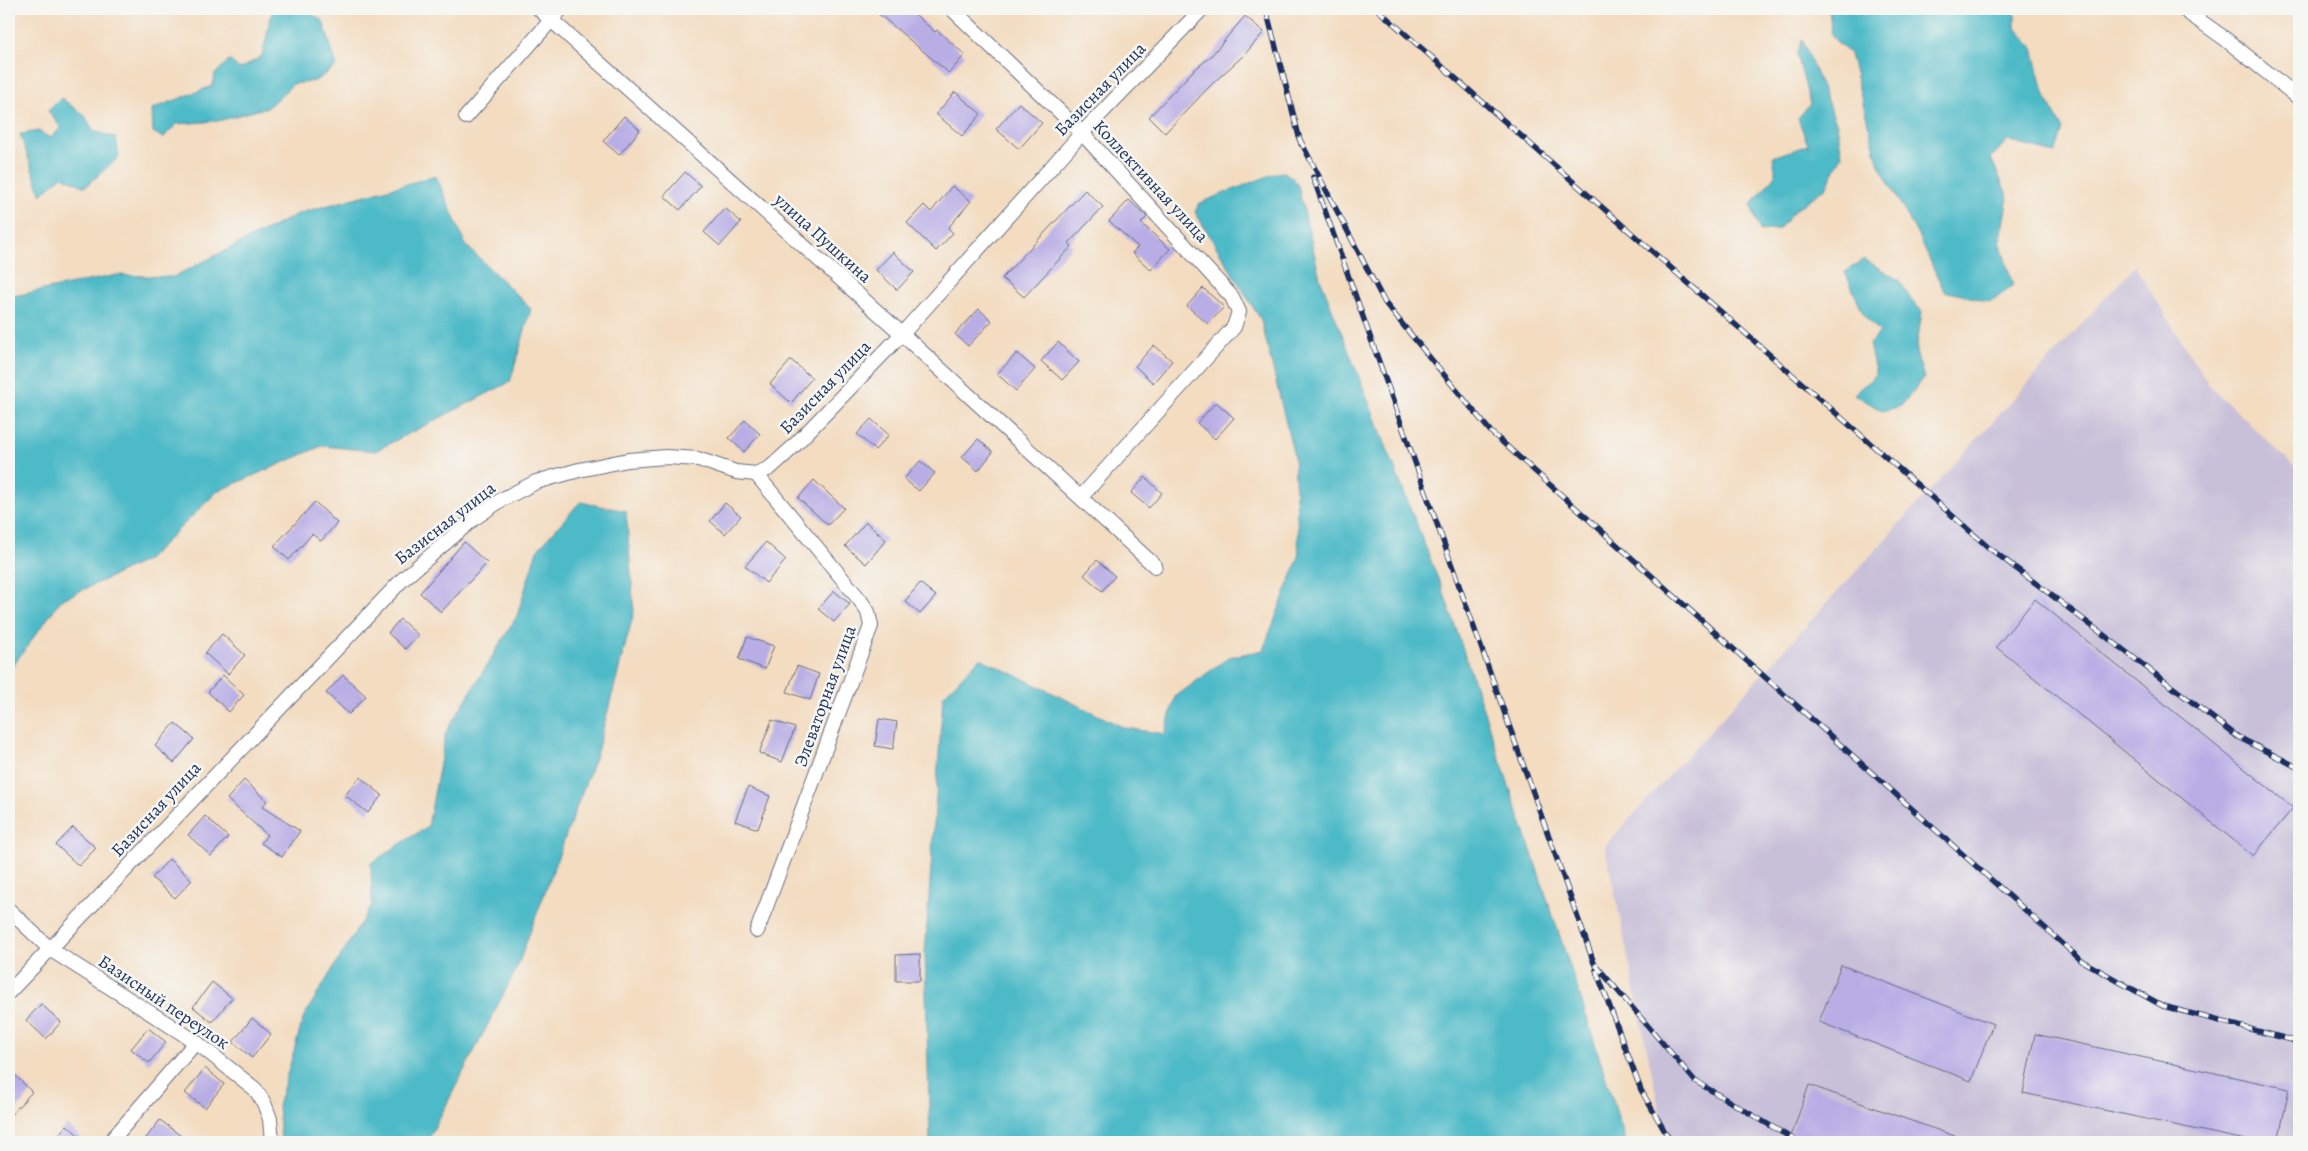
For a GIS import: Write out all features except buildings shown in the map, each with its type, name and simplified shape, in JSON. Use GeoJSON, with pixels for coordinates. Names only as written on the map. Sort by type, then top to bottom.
{"type":"FeatureCollection","features":[{"type":"Feature","properties":{"kind":"street","name":"улица Пушкина"},"geometry":{"type":"LineString","coordinates":[[539,9],[902,334],[1155,566]]}},
{"type":"Feature","properties":{"kind":"street"},"geometry":{"type":"LineString","coordinates":[[466,117],[561,9]]}},
{"type":"Feature","properties":{"kind":"street","name":"Коллективная улица"},"geometry":{"type":"LineString","coordinates":[[952,9],[1082,133],[1232,297],[1238,312],[1234,327],[1081,497]]}},
{"type":"Feature","properties":{"kind":"street","name":"Базисная улица"},"geometry":{"type":"LineString","coordinates":[[9,992],[402,580],[450,538],[501,500],[536,482],[579,470],[628,460],[666,457],[698,459],[736,472],[756,474],[770,468],[792,449],[902,334],[1082,133],[1202,9]]}},
{"type":"Feature","properties":{"kind":"street"},"geometry":{"type":"LineString","coordinates":[[2183,9],[2224,38],[2299,98]]}},
{"type":"Feature","properties":{"kind":"street","name":"Элеваторная улица"},"geometry":{"type":"LineString","coordinates":[[756,474],[860,600],[868,612],[871,626],[757,931]]}},
{"type":"Feature","properties":{"kind":"street","name":"Базисный переулок"},"geometry":{"type":"LineString","coordinates":[[9,910],[50,949],[196,1042],[255,1089],[264,1103],[270,1119],[272,1142]]}},
{"type":"Feature","properties":{"kind":"street"},"geometry":{"type":"LineString","coordinates":[[110,1142],[196,1042]]}},
{"type":"Feature","properties":{"kind":"shaded area"},"geometry":{"type":"Polygon","coordinates":[[[2135,266],[2209,385],[2299,471],[2299,1142],[1666,1142],[1605,846],[2135,266]]]}},
{"type":"Feature","properties":{"kind":"water"},"geometry":{"type":"Polygon","coordinates":[[[273,9],[305,9],[323,21],[337,66],[315,81],[293,84],[268,107],[218,121],[177,124],[163,138],[153,132],[152,109],[212,86],[215,74],[229,60],[240,69],[262,56],[273,9]]]}},
{"type":"Feature","properties":{"kind":"water"},"geometry":{"type":"Polygon","coordinates":[[[1829,9],[2015,9],[2015,27],[2033,48],[2045,96],[2063,129],[2055,153],[2007,141],[1991,158],[2008,197],[2000,241],[2013,286],[1991,302],[1944,291],[1920,239],[1879,165],[1850,54],[1832,37],[1829,9]]]}},
{"type":"Feature","properties":{"kind":"water"},"geometry":{"type":"Polygon","coordinates":[[[1802,39],[1837,125],[1842,155],[1826,188],[1796,209],[1779,229],[1760,231],[1751,205],[1776,174],[1773,157],[1808,145],[1798,118],[1810,104],[1797,54],[1802,39]]]}},
{"type":"Feature","properties":{"kind":"water"},"geometry":{"type":"Polygon","coordinates":[[[61,98],[85,116],[94,131],[116,138],[119,157],[85,187],[62,176],[41,195],[20,134],[39,131],[50,138],[61,128],[48,111],[61,98]]]}},
{"type":"Feature","properties":{"kind":"water"},"geometry":{"type":"Polygon","coordinates":[[[1284,172],[1292,177],[1298,186],[1320,278],[1446,599],[1579,993],[1626,1142],[930,1142],[925,953],[943,696],[980,658],[1125,728],[1165,734],[1175,697],[1229,657],[1263,650],[1299,557],[1294,456],[1261,320],[1195,212],[1199,204],[1207,200],[1276,173],[1284,172]]]}},
{"type":"Feature","properties":{"kind":"water"},"geometry":{"type":"Polygon","coordinates":[[[436,176],[466,245],[531,309],[510,382],[375,451],[322,446],[218,491],[147,560],[61,600],[9,671],[9,297],[117,275],[173,277],[300,213],[436,176]]]}},
{"type":"Feature","properties":{"kind":"water"},"geometry":{"type":"Polygon","coordinates":[[[1864,259],[1900,281],[1911,300],[1922,311],[1916,352],[1924,378],[1901,406],[1882,411],[1854,394],[1876,375],[1869,344],[1880,332],[1865,317],[1845,272],[1864,259]]]}},
{"type":"Feature","properties":{"kind":"water"},"geometry":{"type":"Polygon","coordinates":[[[580,502],[626,511],[634,612],[597,752],[516,970],[427,1142],[281,1142],[278,1106],[304,1016],[372,905],[371,863],[428,826],[446,732],[517,616],[537,550],[580,502]]]}},
{"type":"Feature","properties":{"kind":"railway"},"geometry":{"type":"LineString","coordinates":[[1266,9],[1301,144]]}},
{"type":"Feature","properties":{"kind":"railway"},"geometry":{"type":"LineString","coordinates":[[1377,9],[1988,547],[2238,737],[2299,768]]}},
{"type":"Feature","properties":{"kind":"railway"},"geometry":{"type":"LineString","coordinates":[[1299,138],[1385,303],[1491,432],[2082,961],[2163,1006],[2299,1042]]}},
{"type":"Feature","properties":{"kind":"railway"},"geometry":{"type":"LineString","coordinates":[[1313,177],[1594,963],[1695,1081],[1798,1142]]}},
{"type":"Feature","properties":{"kind":"railway"},"geometry":{"type":"LineString","coordinates":[[1596,970],[1641,1090],[1671,1142]]}}]}
